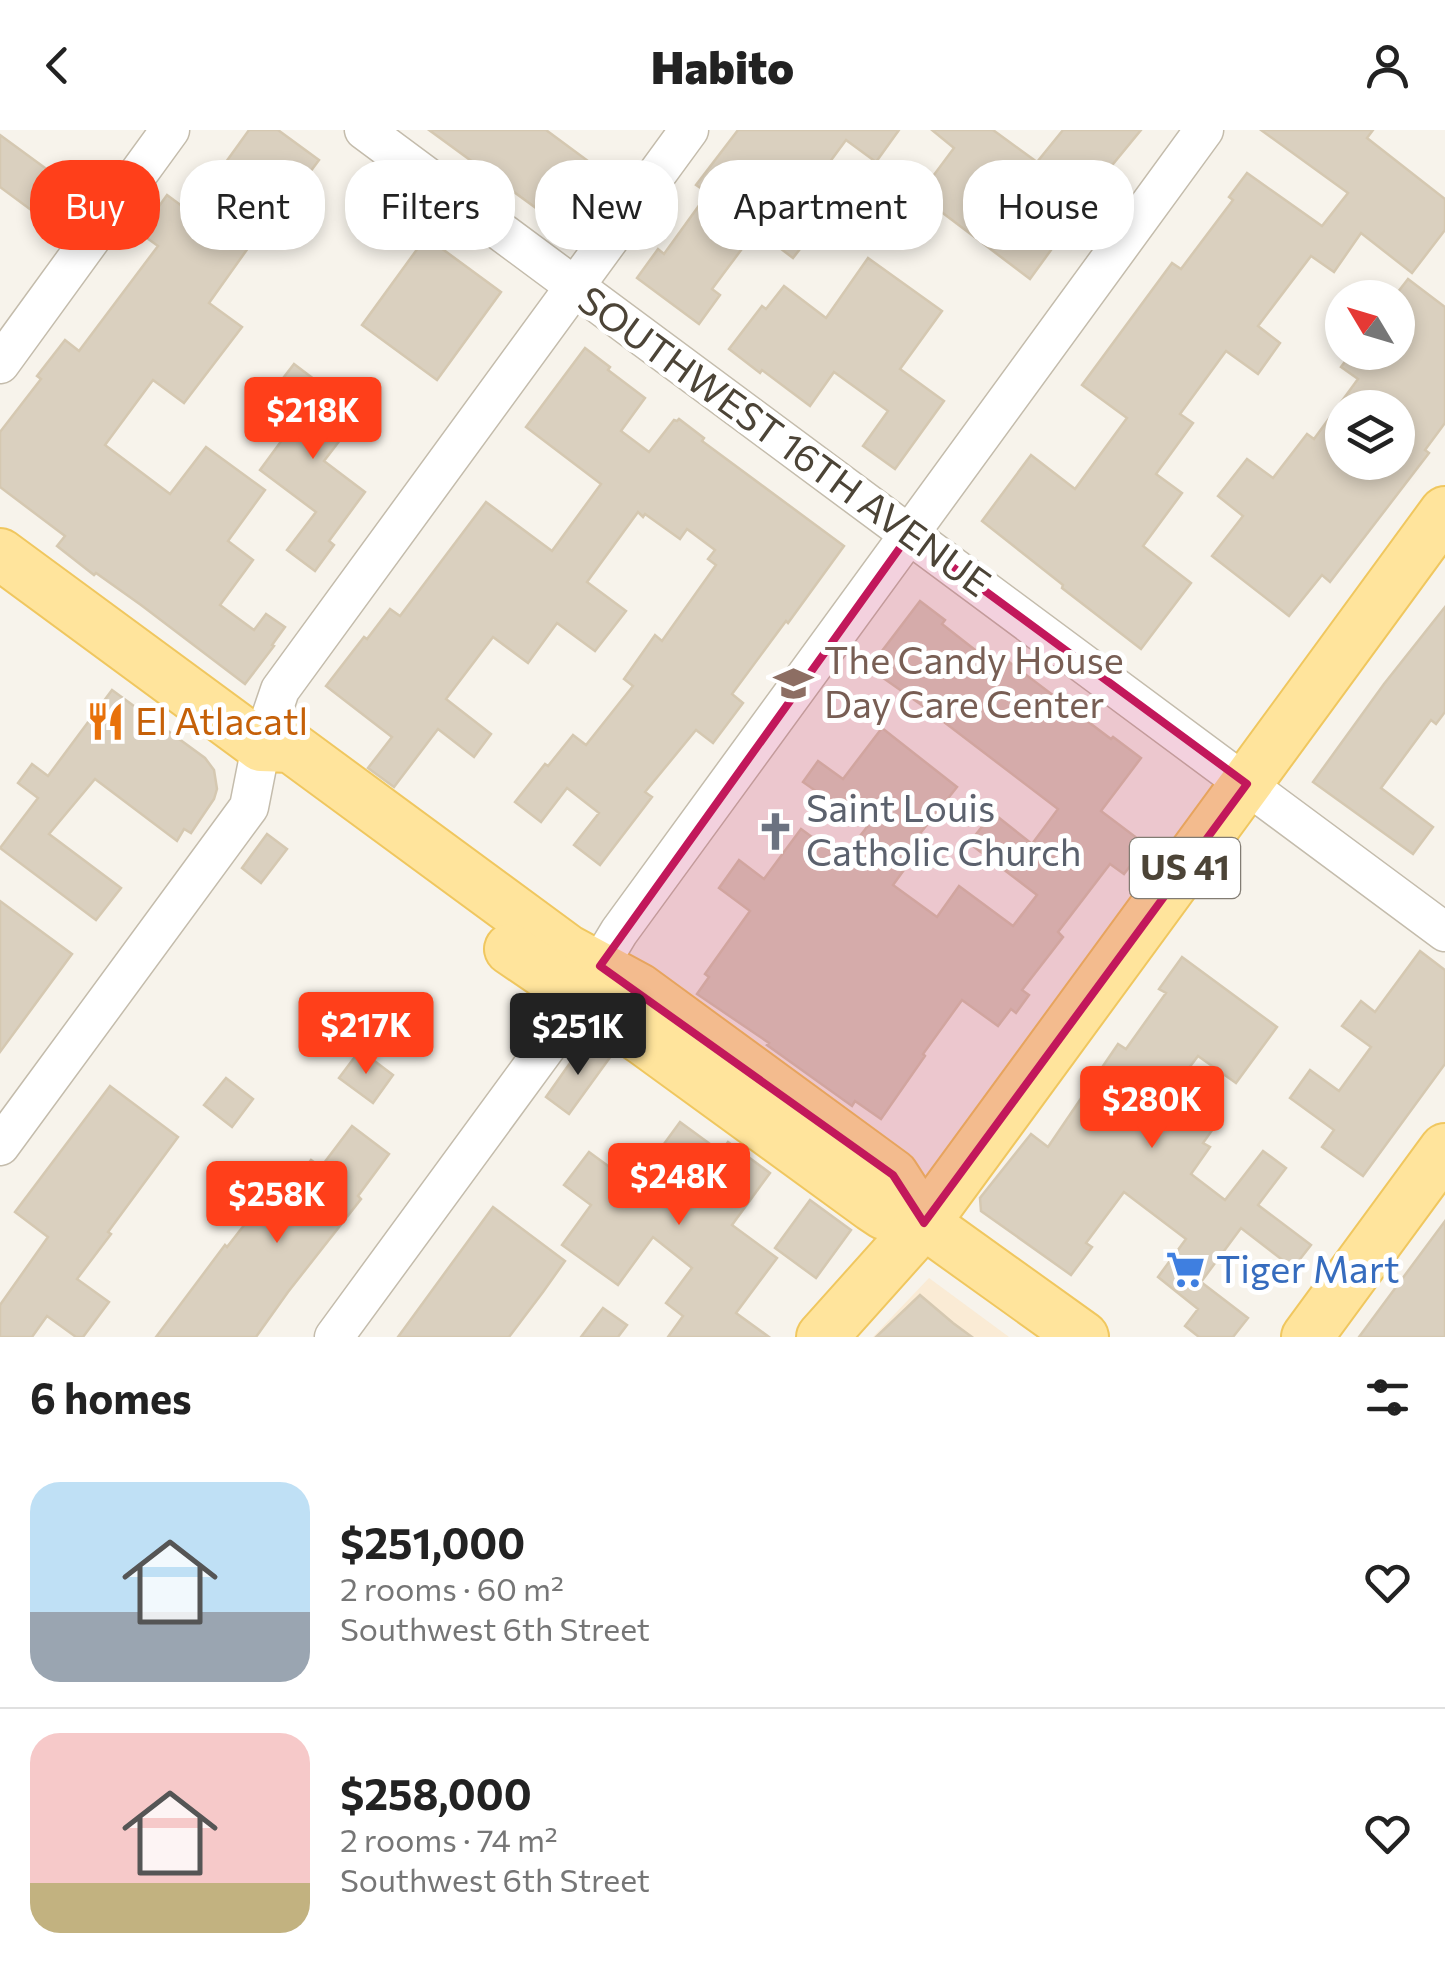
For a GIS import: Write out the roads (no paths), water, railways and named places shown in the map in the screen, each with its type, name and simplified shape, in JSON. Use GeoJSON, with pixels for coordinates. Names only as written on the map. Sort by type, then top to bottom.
{"type":"FeatureCollection","features":[{"type":"Feature","properties":{"kind":"main road","name":"US 41"},"geometry":{"type":"LineString","coordinates":[[822,1337],[924,1223],[1445,512]]}},
{"type":"Feature","properties":{"kind":"main road"},"geometry":{"type":"LineString","coordinates":[[0,554],[261,746],[270,774],[590,982],[639,989],[893,1175],[924,1223],[1082,1337]]}},
{"type":"Feature","properties":{"kind":"main road"},"geometry":{"type":"LineString","coordinates":[[1308,1337],[1445,1149]]}},
{"type":"Feature","properties":{"kind":"street"},"geometry":{"type":"LineString","coordinates":[[0,364],[170,130]]}},
{"type":"Feature","properties":{"kind":"street","name":"SOUTHWEST 16TH AVENUE"},"geometry":{"type":"LineString","coordinates":[[364,130],[1445,932]]}},
{"type":"Feature","properties":{"kind":"street"},"geometry":{"type":"LineString","coordinates":[[0,1146],[249,807],[261,746],[280,690],[688,130]]}},
{"type":"Feature","properties":{"kind":"street"},"geometry":{"type":"LineString","coordinates":[[334,1337],[564,1023],[631,916],[1204,130]]}},
{"type":"Feature","properties":{"kind":"place","name":"The Candy House Day Care Center"},"geometry":{"type":"Point","coordinates":[794,683]}},
{"type":"Feature","properties":{"kind":"place","name":"El Atlacatl"},"geometry":{"type":"Point","coordinates":[105,722]}},
{"type":"Feature","properties":{"kind":"place","name":"Saint Louis Catholic Church"},"geometry":{"type":"Point","coordinates":[776,831]}},
{"type":"Feature","properties":{"kind":"place","name":"Tiger Mart"},"geometry":{"type":"Point","coordinates":[1186,1270]}}]}
